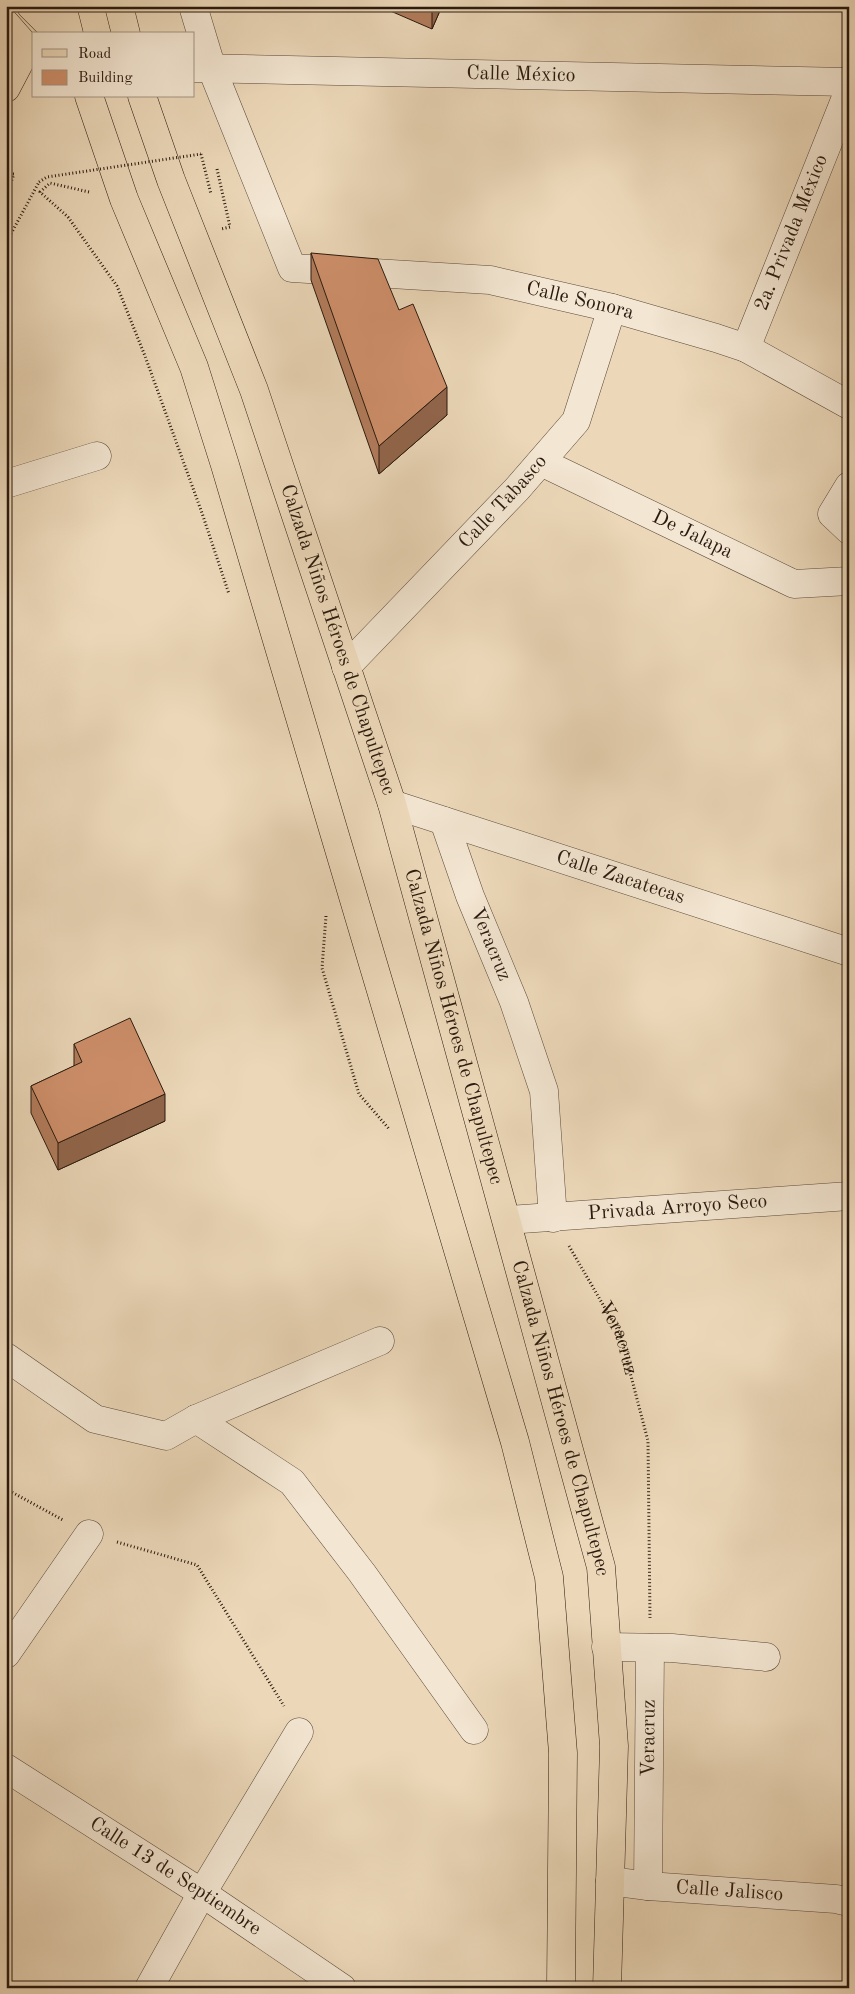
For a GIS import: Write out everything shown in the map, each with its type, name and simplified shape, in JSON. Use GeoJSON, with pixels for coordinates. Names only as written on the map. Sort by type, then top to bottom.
{"type":"FeatureCollection","features":[{"type":"Feature","properties":{"kind":"main road"},"geometry":{"type":"LineString","coordinates":[[119,6],[126,32]]}},
{"type":"Feature","properties":{"kind":"main road"},"geometry":{"type":"LineString","coordinates":[[6,24],[39,26],[60,32]]}},
{"type":"Feature","properties":{"kind":"main road"},"geometry":{"type":"LineString","coordinates":[[6,88],[32,39]]}},
{"type":"Feature","properties":{"kind":"main road"},"geometry":{"type":"LineString","coordinates":[[90,98],[124,199],[194,367],[225,465],[515,1442],[549,1577],[563,1753],[561,1988]]}},
{"type":"Feature","properties":{"kind":"main road","name":"Calzada Niños Héroes de Chapultepec"},"geometry":{"type":"LineString","coordinates":[[143,98],[170,180],[254,390],[392,804],[601,1567],[614,1746],[607,1988]]}},
{"type":"Feature","properties":{"kind":"street"},"geometry":{"type":"LineString","coordinates":[[192,6],[203,68],[255,173]]}},
{"type":"Feature","properties":{"kind":"street","name":"Calle México"},"geometry":{"type":"LineString","coordinates":[[203,68],[849,82]]}},
{"type":"Feature","properties":{"kind":"street","name":"2a. Privada México"},"geometry":{"type":"LineString","coordinates":[[746,348],[849,90]]}},
{"type":"Feature","properties":{"kind":"street","name":"Calle Sonora"},"geometry":{"type":"LineString","coordinates":[[255,173],[292,268],[490,280],[612,308],[746,348],[849,405]]}},
{"type":"Feature","properties":{"kind":"street","name":"Calle Tabasco"},"geometry":{"type":"LineString","coordinates":[[346,667],[541,462],[576,421],[612,308]]}},
{"type":"Feature","properties":{"kind":"street"},"geometry":{"type":"LineString","coordinates":[[6,484],[97,456]]}},
{"type":"Feature","properties":{"kind":"street","name":"De Jalapa"},"geometry":{"type":"LineString","coordinates":[[541,462],[794,584],[849,580]]}},
{"type":"Feature","properties":{"kind":"street"},"geometry":{"type":"LineString","coordinates":[[849,486],[832,514],[849,530]]}},
{"type":"Feature","properties":{"kind":"street","name":"Calle Zacatecas"},"geometry":{"type":"LineString","coordinates":[[392,804],[849,952]]}},
{"type":"Feature","properties":{"kind":"street","name":"Veracruz"},"geometry":{"type":"LineString","coordinates":[[444,821],[470,896],[514,1002],[544,1091],[553,1218]]}},
{"type":"Feature","properties":{"kind":"street","name":"Privada Arroyo Seco"},"geometry":{"type":"LineString","coordinates":[[507,1220],[849,1196]]}},
{"type":"Feature","properties":{"kind":"street"},"geometry":{"type":"LineString","coordinates":[[6,1358],[95,1419],[166,1436],[196,1419],[380,1341]]}},
{"type":"Feature","properties":{"kind":"street"},"geometry":{"type":"LineString","coordinates":[[196,1419],[292,1482],[362,1573],[474,1730]]}},
{"type":"Feature","properties":{"kind":"street"},"geometry":{"type":"LineString","coordinates":[[6,1654],[89,1534]]}},
{"type":"Feature","properties":{"kind":"street"},"geometry":{"type":"LineString","coordinates":[[606,1647],[650,1648],[766,1657]]}},
{"type":"Feature","properties":{"kind":"street","name":"Veracruz"},"geometry":{"type":"LineString","coordinates":[[648,1886],[650,1648]]}},
{"type":"Feature","properties":{"kind":"street"},"geometry":{"type":"LineString","coordinates":[[149,1988],[202,1893],[299,1732]]}},
{"type":"Feature","properties":{"kind":"street","name":"Calle 13 de Septiembre"},"geometry":{"type":"LineString","coordinates":[[6,1768],[202,1893],[342,1988]]}},
{"type":"Feature","properties":{"kind":"street","name":"Calle Jalisco"},"geometry":{"type":"LineString","coordinates":[[610,1881],[648,1886],[836,1899],[849,1902]]}},
{"type":"Feature","properties":{"kind":"path"},"geometry":{"type":"LineString","coordinates":[[6,243],[39,182],[47,178],[202,154],[213,201]]}},
{"type":"Feature","properties":{"kind":"path"},"geometry":{"type":"LineString","coordinates":[[218,220],[220,230],[230,227],[217,169],[255,173]]}},
{"type":"Feature","properties":{"kind":"path"},"geometry":{"type":"LineString","coordinates":[[6,174],[14,174],[6,196]]}},
{"type":"Feature","properties":{"kind":"path"},"geometry":{"type":"LineString","coordinates":[[39,182],[40,192],[68,217],[117,286],[145,356],[230,596]]}},
{"type":"Feature","properties":{"kind":"path"},"geometry":{"type":"LineString","coordinates":[[40,192],[50,183],[124,199]]}},
{"type":"Feature","properties":{"kind":"path"},"geometry":{"type":"LineString","coordinates":[[327,906],[322,968],[359,1094],[394,1135]]}},
{"type":"Feature","properties":{"kind":"path","name":"Veracruz"},"geometry":{"type":"LineString","coordinates":[[553,1218],[620,1334],[648,1441],[650,1648]]}},
{"type":"Feature","properties":{"kind":"path"},"geometry":{"type":"LineString","coordinates":[[6,1489],[89,1534],[198,1566],[299,1732]]}},
{"type":"Feature","properties":{"kind":"building"},"geometry":{"type":"Polygon","coordinates":[[[419,6],[434,6],[432,12],[419,6]]]}},
{"type":"Feature","properties":{"kind":"building"},"geometry":{"type":"Polygon","coordinates":[[[311,253],[378,259],[399,310],[413,304],[447,387],[379,446],[311,253]]]}},
{"type":"Feature","properties":{"kind":"building"},"geometry":{"type":"Polygon","coordinates":[[[130,1018],[165,1094],[58,1143],[31,1086],[82,1062],[74,1044],[130,1018]]]}}]}
